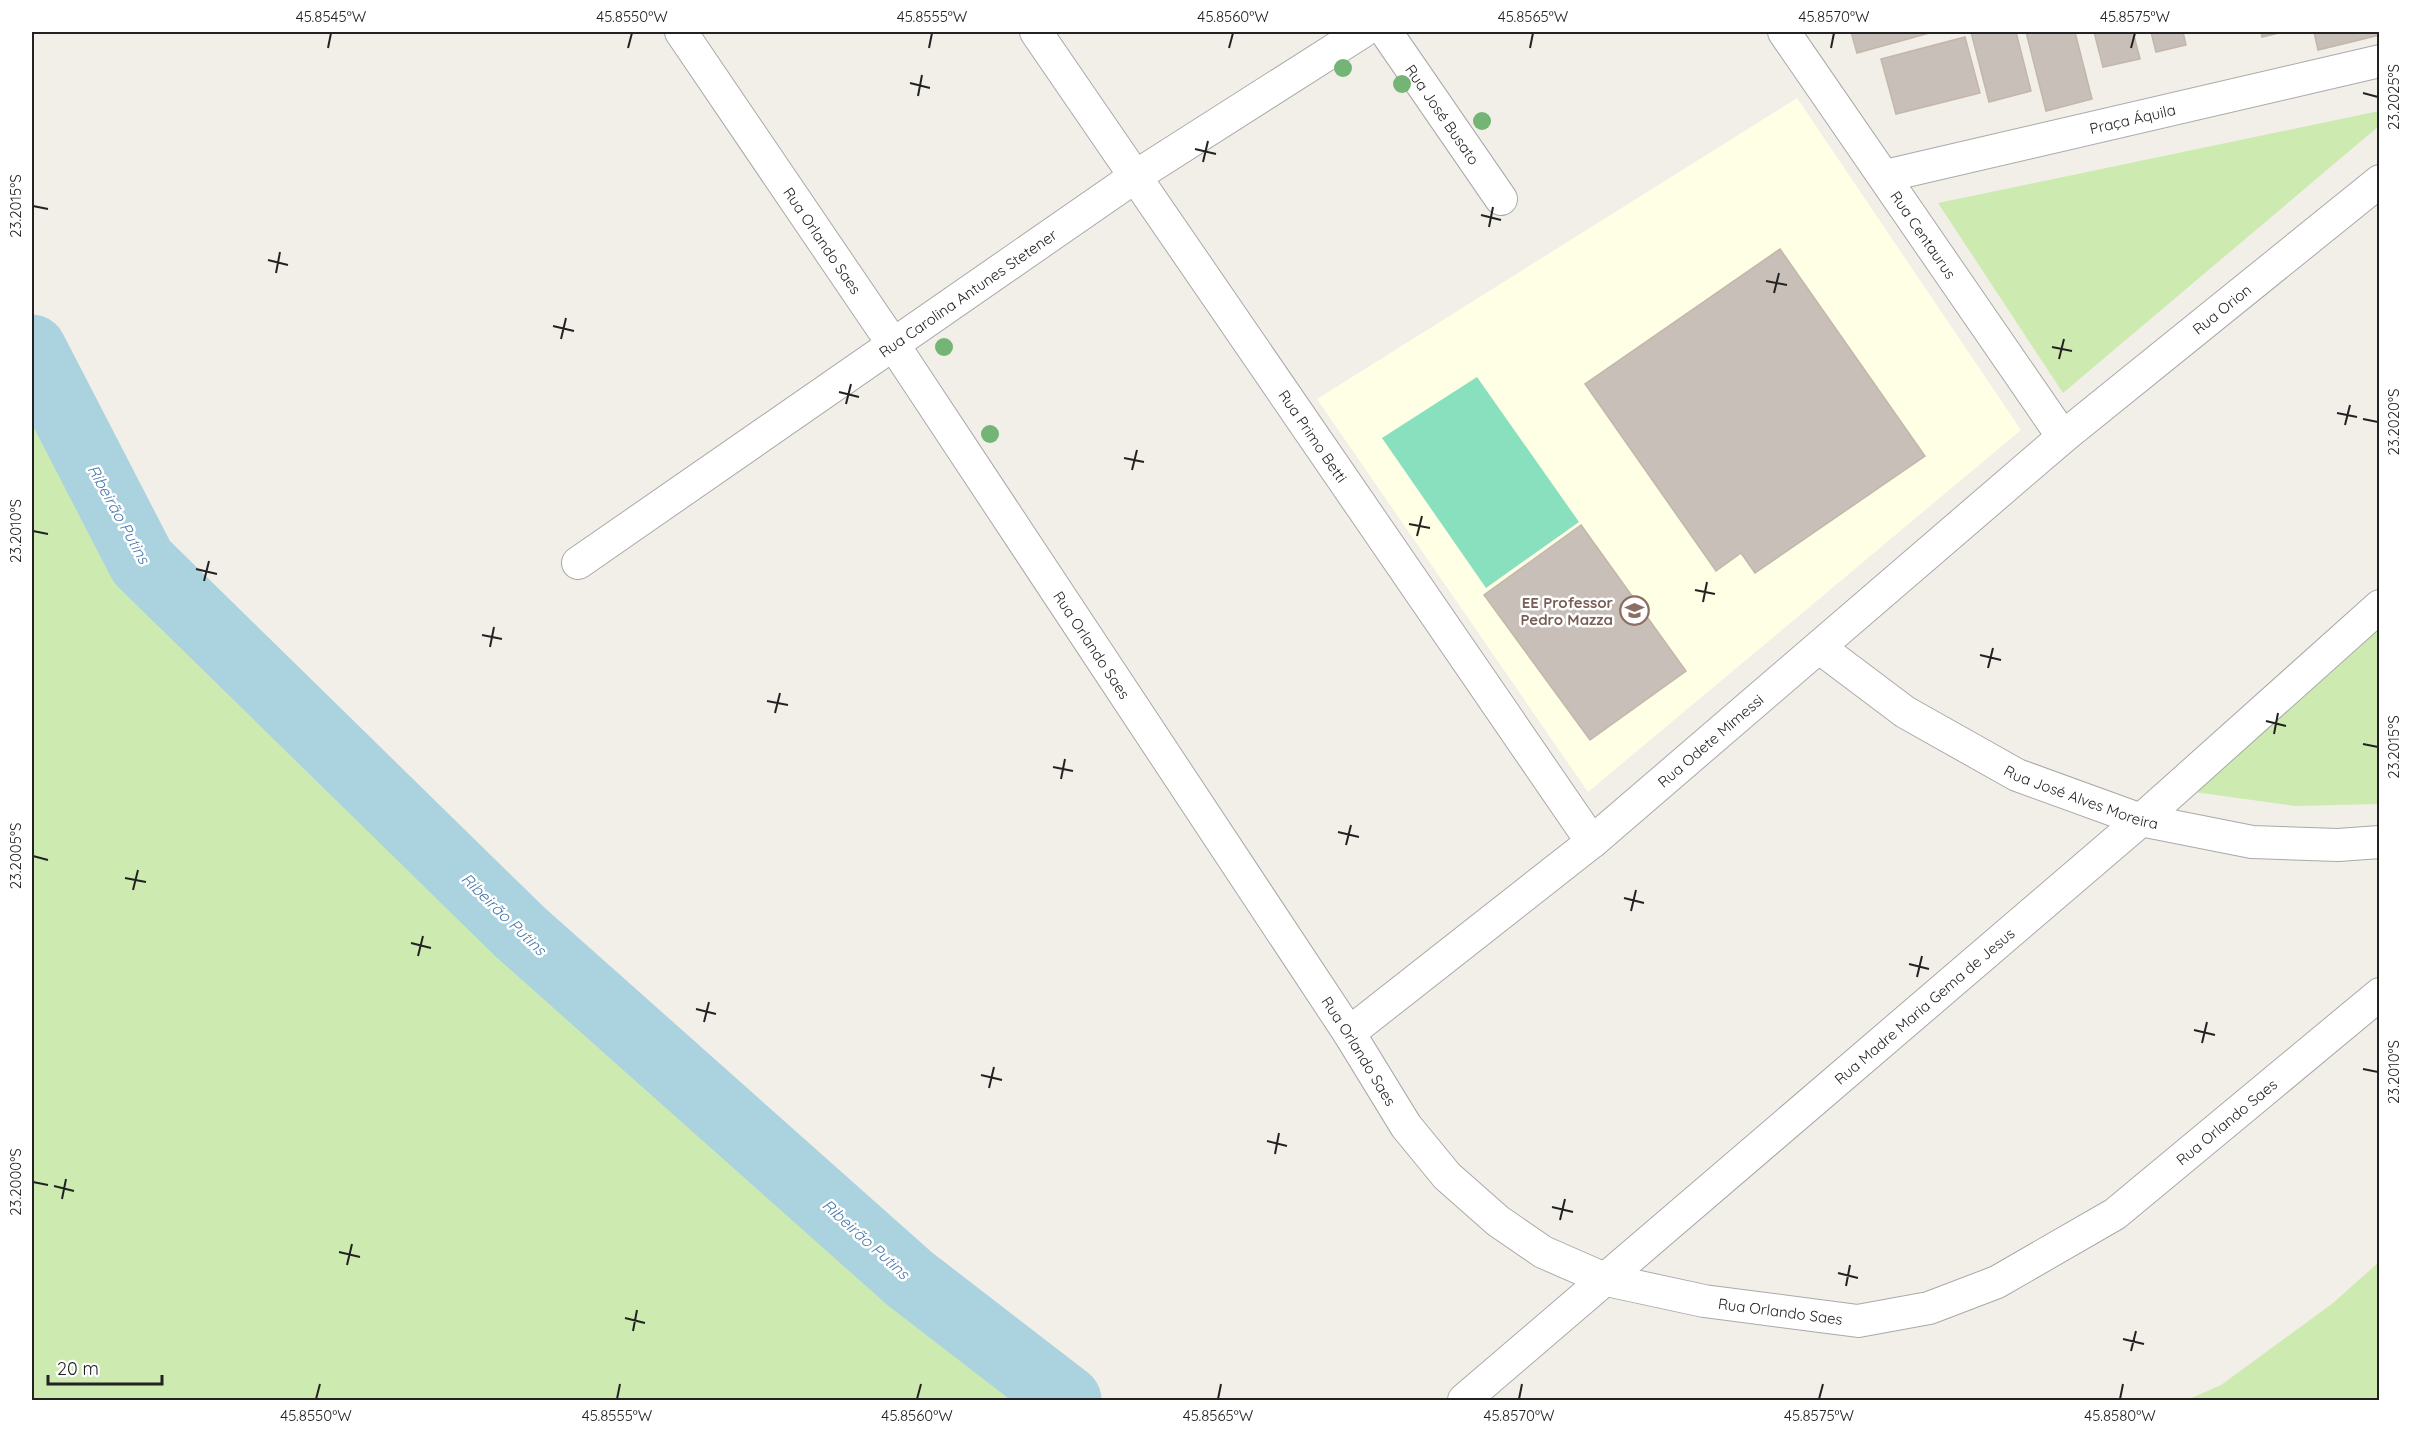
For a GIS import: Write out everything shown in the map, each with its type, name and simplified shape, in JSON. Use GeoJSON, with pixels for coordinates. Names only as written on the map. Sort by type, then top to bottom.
{"type":"FeatureCollection","features":[{"type":"Feature","properties":{"kind":"street","name":"Rua Orlando Saes"},"geometry":{"type":"LineString","coordinates":[[681,32],[894,344],[1349,1033],[1406,1126],[1448,1176],[1498,1221],[1543,1252],[1607,1280],[1704,1301],[1858,1321],[1939,1304],[1997,1282],[2115,1214],[2379,994]]}},
{"type":"Feature","properties":{"kind":"street","name":"Rua Primo Betti"},"geometry":{"type":"LineString","coordinates":[[1035,32],[1592,842]]}},
{"type":"Feature","properties":{"kind":"street","name":"Rua Carolina Antunes Stetener"},"geometry":{"type":"LineString","coordinates":[[578,563],[1136,176],[1362,32]]}},
{"type":"Feature","properties":{"kind":"street","name":"Rua José Busato"},"geometry":{"type":"LineString","coordinates":[[1386,32],[1500,199]]}},
{"type":"Feature","properties":{"kind":"street","name":"Rua Centaurus"},"geometry":{"type":"LineString","coordinates":[[1784,32],[2062,437]]}},
{"type":"Feature","properties":{"kind":"street","name":"Praça Áquila"},"geometry":{"type":"LineString","coordinates":[[1885,176],[2379,61]]}},
{"type":"Feature","properties":{"kind":"street","name":"Rua Orion"},"geometry":{"type":"LineString","coordinates":[[2062,437],[2379,181]]}},
{"type":"Feature","properties":{"kind":"street","name":"Rua Odete Mimessi"},"geometry":{"type":"LineString","coordinates":[[1349,1033],[1592,842],[1820,648],[2062,437]]}},
{"type":"Feature","properties":{"kind":"street","name":"Rua Madre Maria Gema de Jesus"},"geometry":{"type":"LineString","coordinates":[[1464,1401],[2141,820],[2379,606]]}},
{"type":"Feature","properties":{"kind":"street","name":"Rua José Alves Moreira"},"geometry":{"type":"LineString","coordinates":[[1820,648],[1905,712],[2017,775],[2141,820],[2252,842],[2338,845],[2379,842]]}},
{"type":"Feature","properties":{"kind":"shaded area","name":"EE Professor Pedro Mazza"},"geometry":{"type":"Polygon","coordinates":[[[1797,98],[2021,430],[1588,792],[1317,399],[1797,98]]]}},
{"type":"Feature","properties":{"kind":"green space"},"geometry":{"type":"Polygon","coordinates":[[[2379,111],[2379,126],[2063,393],[1938,203],[2379,111]]]}},
{"type":"Feature","properties":{"kind":"green space"},"geometry":{"type":"Polygon","coordinates":[[[32,351],[142,562],[1012,1400],[32,1400],[32,351]]]}},
{"type":"Feature","properties":{"kind":"green space"},"geometry":{"type":"Polygon","coordinates":[[[1477,377],[1579,522],[1486,588],[1382,438],[1477,377]]]}},
{"type":"Feature","properties":{"kind":"green space"},"geometry":{"type":"Polygon","coordinates":[[[2379,629],[2379,804],[2295,806],[2187,791],[2379,629]]]}},
{"type":"Feature","properties":{"kind":"green space"},"geometry":{"type":"Polygon","coordinates":[[[2379,1262],[2379,1400],[2187,1400],[2221,1385],[2333,1303],[2379,1262]]]}},
{"type":"Feature","properties":{"kind":"building"},"geometry":{"type":"Polygon","coordinates":[[[1851,32],[1933,32],[1857,53],[1851,32]]]}},
{"type":"Feature","properties":{"kind":"building"},"geometry":{"type":"Polygon","coordinates":[[[1971,32],[2016,32],[2031,91],[1989,102],[1971,32]]]}},
{"type":"Feature","properties":{"kind":"building"},"geometry":{"type":"Polygon","coordinates":[[[2026,32],[2075,32],[2092,99],[2046,111],[2026,32]]]}},
{"type":"Feature","properties":{"kind":"building"},"geometry":{"type":"Polygon","coordinates":[[[2094,32],[2133,32],[2140,59],[2103,67],[2094,32]]]}},
{"type":"Feature","properties":{"kind":"building"},"geometry":{"type":"Polygon","coordinates":[[[2151,32],[2183,32],[2186,45],[2156,52],[2151,32]]]}},
{"type":"Feature","properties":{"kind":"building"},"geometry":{"type":"Polygon","coordinates":[[[2261,32],[2283,32],[2262,37],[2261,32]]]}},
{"type":"Feature","properties":{"kind":"building"},"geometry":{"type":"Polygon","coordinates":[[[2314,32],[2379,32],[2380,35],[2318,50],[2314,32]]]}},
{"type":"Feature","properties":{"kind":"building"},"geometry":{"type":"Polygon","coordinates":[[[1965,37],[1980,93],[1896,114],[1881,59],[1965,37]]]}},
{"type":"Feature","properties":{"kind":"building"},"geometry":{"type":"Polygon","coordinates":[[[1780,249],[1925,456],[1755,573],[1741,553],[1716,571],[1585,384],[1780,249]]]}},
{"type":"Feature","properties":{"kind":"building"},"geometry":{"type":"Polygon","coordinates":[[[1581,525],[1686,671],[1590,740],[1484,595],[1581,525]]]}},
{"type":"Feature","properties":{"kind":"waterway","name":"Ribeirão Putins"},"geometry":{"type":"LineString","coordinates":[[32,349],[142,562],[520,932],[910,1279],[1067,1400]]}},
{"type":"Feature","properties":{"kind":"place","name":"EE Professor Pedro Mazza"},"geometry":{"type":"Point","coordinates":[1634,611]}}]}
